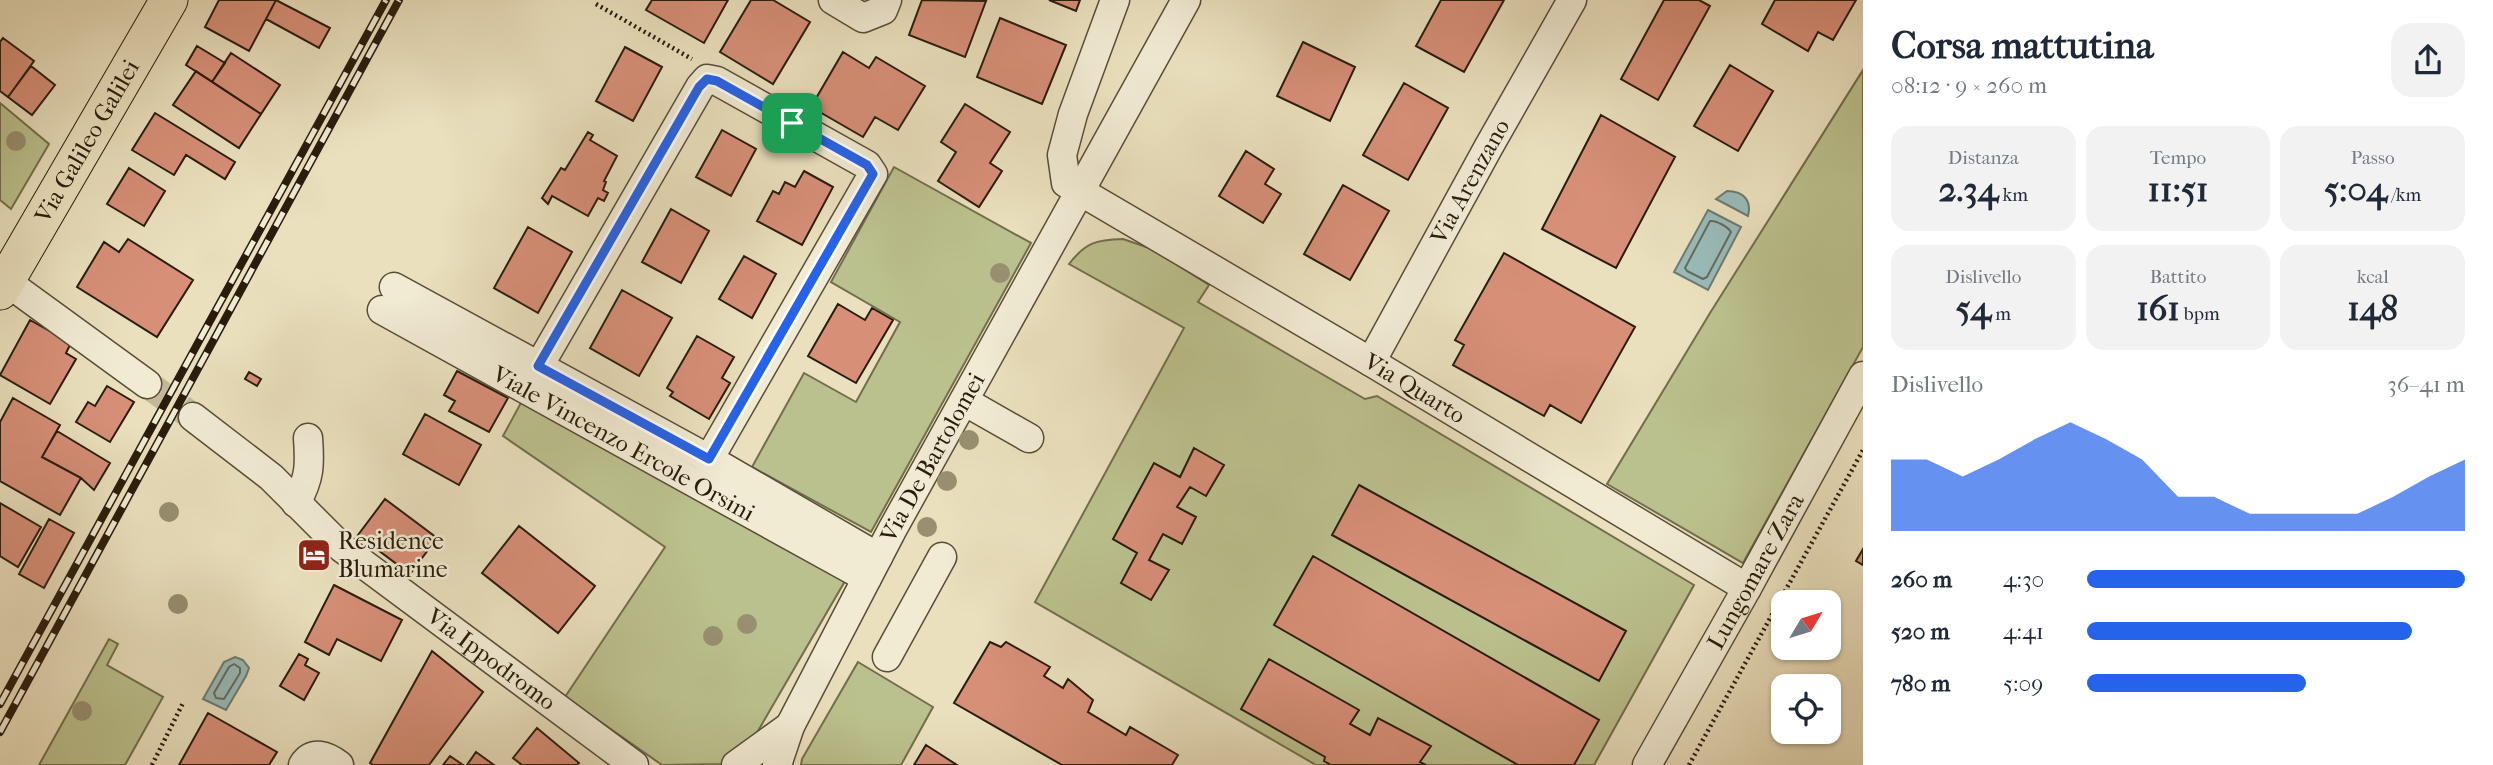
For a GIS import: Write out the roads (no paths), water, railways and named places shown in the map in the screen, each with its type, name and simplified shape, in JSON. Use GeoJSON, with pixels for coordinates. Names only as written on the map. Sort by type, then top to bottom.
{"type":"FeatureCollection","features":[{"type":"Feature","properties":{"kind":"main road","name":"Via Galileo Galilei"},"geometry":{"type":"LineString","coordinates":[[2,283],[169,0]]}},
{"type":"Feature","properties":{"kind":"street"},"geometry":{"type":"LineString","coordinates":[[834,0],[863,18],[883,10],[887,0]]}},
{"type":"Feature","properties":{"kind":"street"},"geometry":{"type":"LineString","coordinates":[[1080,192],[1066,183],[1062,155],[1073,114],[1115,0]]}},
{"type":"Feature","properties":{"kind":"street","name":"Via De Bartolomei"},"geometry":{"type":"LineString","coordinates":[[777,765],[790,726],[873,568],[1186,0]]}},
{"type":"Feature","properties":{"kind":"street","name":"Via Arenzano"},"geometry":{"type":"LineString","coordinates":[[1371,362],[1572,0]]}},
{"type":"Feature","properties":{"kind":"street","name":"Viale Vincenzo Ercole Orsini"},"geometry":{"type":"LineString","coordinates":[[538,366],[699,87],[707,79],[717,81],[867,165],[873,174],[709,459]]}},
{"type":"Feature","properties":{"kind":"street","name":"Via Quarto"},"geometry":{"type":"LineString","coordinates":[[1080,192],[1371,362],[1748,588]]}},
{"type":"Feature","properties":{"kind":"street"},"geometry":{"type":"LineString","coordinates":[[2,283],[148,384]]}},
{"type":"Feature","properties":{"kind":"street","name":"Viale Vincenzo Ercole Orsini"},"geometry":{"type":"LineString","coordinates":[[388,298],[538,366],[709,459],[873,568],[446,343],[388,298]]}},
{"type":"Feature","properties":{"kind":"street","name":"Lungomare Zara"},"geometry":{"type":"LineString","coordinates":[[1647,765],[1748,588],[1863,376]]}},
{"type":"Feature","properties":{"kind":"street"},"geometry":{"type":"LineString","coordinates":[[964,401],[1029,438]]}},
{"type":"Feature","properties":{"kind":"street","name":"Via Ippodromo"},"geometry":{"type":"LineString","coordinates":[[193,417],[271,477],[342,548],[634,764]]}},
{"type":"Feature","properties":{"kind":"street"},"geometry":{"type":"LineString","coordinates":[[296,503],[305,487],[310,469],[308,438]]}},
{"type":"Feature","properties":{"kind":"street"},"geometry":{"type":"LineString","coordinates":[[887,657],[942,557]]}},
{"type":"Feature","properties":{"kind":"street","name":"Via De Bartolomei"},"geometry":{"type":"LineString","coordinates":[[736,765],[790,726]]}},
{"type":"Feature","properties":{"kind":"street"},"geometry":{"type":"LineString","coordinates":[[303,765],[314,755],[328,757],[339,765]]}},
{"type":"Feature","properties":{"kind":"water"},"geometry":{"type":"Polygon","coordinates":[[[1727,191],[1738,193],[1745,198],[1749,205],[1748,216],[1716,199],[1727,191]]]}},
{"type":"Feature","properties":{"kind":"water"},"geometry":{"type":"Polygon","coordinates":[[[1708,210],[1741,227],[1708,290],[1674,272],[1708,210]]]}},
{"type":"Feature","properties":{"kind":"water"},"geometry":{"type":"Polygon","coordinates":[[[235,657],[243,660],[249,668],[226,710],[203,699],[224,662],[235,657]]]}},
{"type":"Feature","properties":{"kind":"tunnel"},"geometry":{"type":"LineString","coordinates":[[147,384],[193,417]]}},
{"type":"Feature","properties":{"kind":"railway"},"geometry":{"type":"LineString","coordinates":[[0,704],[386,0]]}},
{"type":"Feature","properties":{"kind":"railway"},"geometry":{"type":"LineString","coordinates":[[0,732],[399,0]]}},
{"type":"Feature","properties":{"kind":"place","name":"Residence Blumarine"},"geometry":{"type":"Point","coordinates":[314,555]}}]}
